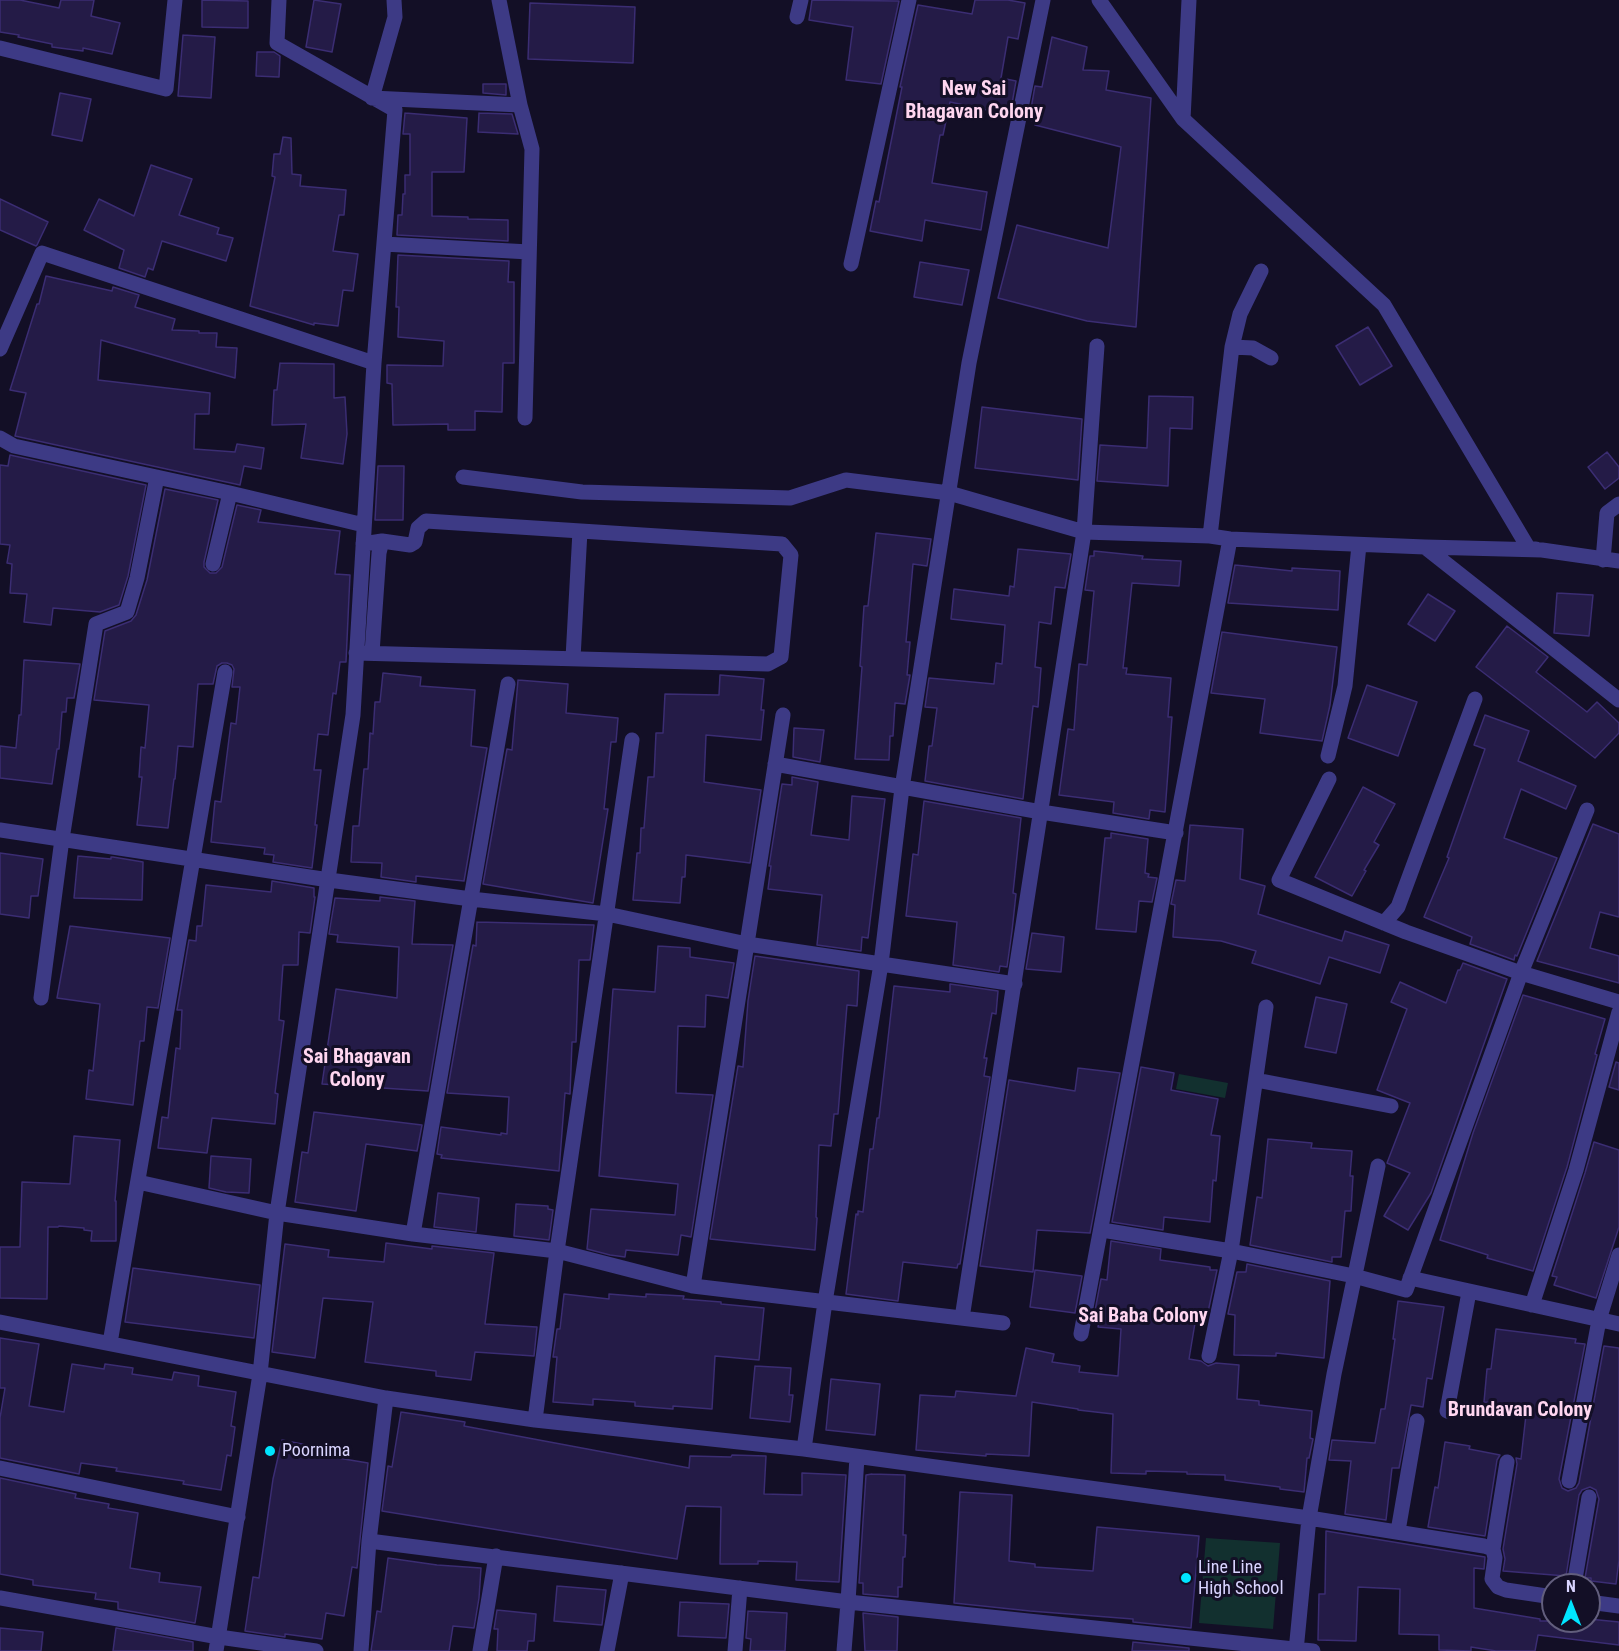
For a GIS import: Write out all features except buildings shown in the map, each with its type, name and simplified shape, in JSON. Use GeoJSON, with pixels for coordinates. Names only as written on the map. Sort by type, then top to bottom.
{"type":"FeatureCollection","features":[{"type":"Feature","properties":{"kind":"street"},"geometry":{"type":"LineString","coordinates":[[0,48],[166,90],[176,0]]}},
{"type":"Feature","properties":{"kind":"street"},"geometry":{"type":"LineString","coordinates":[[279,0],[277,44],[395,110],[374,363],[364,525],[364,653]]}},
{"type":"Feature","properties":{"kind":"street"},"geometry":{"type":"LineString","coordinates":[[372,98],[395,17],[394,0]]}},
{"type":"Feature","properties":{"kind":"street"},"geometry":{"type":"LineString","coordinates":[[499,0],[520,105],[532,149],[525,418]]}},
{"type":"Feature","properties":{"kind":"street"},"geometry":{"type":"LineString","coordinates":[[797,17],[801,0]]}},
{"type":"Feature","properties":{"kind":"street"},"geometry":{"type":"LineString","coordinates":[[851,264],[909,0]]}},
{"type":"Feature","properties":{"kind":"street"},"geometry":{"type":"LineString","coordinates":[[804,1449],[825,1302],[881,964],[902,788],[969,363],[1043,0]]}},
{"type":"Feature","properties":{"kind":"street"},"geometry":{"type":"LineString","coordinates":[[1099,0],[1183,119],[1384,305],[1529,549],[1619,561]]}},
{"type":"Feature","properties":{"kind":"street"},"geometry":{"type":"LineString","coordinates":[[1183,119],[1189,0]]}},
{"type":"Feature","properties":{"kind":"street"},"geometry":{"type":"LineString","coordinates":[[372,98],[520,105]]}},
{"type":"Feature","properties":{"kind":"street"},"geometry":{"type":"LineString","coordinates":[[384,244],[529,252]]}},
{"type":"Feature","properties":{"kind":"street"},"geometry":{"type":"LineString","coordinates":[[0,349],[42,253],[374,363]]}},
{"type":"Feature","properties":{"kind":"street"},"geometry":{"type":"LineString","coordinates":[[1210,536],[1232,347],[1240,314],[1261,271]]}},
{"type":"Feature","properties":{"kind":"street"},"geometry":{"type":"LineString","coordinates":[[962,1318],[1083,532],[1097,346]]}},
{"type":"Feature","properties":{"kind":"street"},"geometry":{"type":"LineString","coordinates":[[1232,347],[1253,348],[1270,358]]}},
{"type":"Feature","properties":{"kind":"street"},"geometry":{"type":"LineString","coordinates":[[0,438],[14,446],[364,525]]}},
{"type":"Feature","properties":{"kind":"street"},"geometry":{"type":"LineString","coordinates":[[41,999],[62,839],[96,624],[127,612],[137,578],[157,477]]}},
{"type":"Feature","properties":{"kind":"street"},"geometry":{"type":"LineString","coordinates":[[463,477],[582,492],[790,498],[846,480],[949,493],[1083,532],[1210,536],[1230,539],[1425,548],[1542,550]]}},
{"type":"Feature","properties":{"kind":"street"},"geometry":{"type":"LineString","coordinates":[[213,564],[230,493]]}},
{"type":"Feature","properties":{"kind":"street"},"geometry":{"type":"LineString","coordinates":[[1603,560],[1607,513],[1619,504]]}},
{"type":"Feature","properties":{"kind":"street"},"geometry":{"type":"LineString","coordinates":[[363,544],[382,541],[410,545],[415,542],[418,528],[426,521],[782,544],[791,555],[781,657],[768,664],[364,653]]}},
{"type":"Feature","properties":{"kind":"street"},"geometry":{"type":"LineString","coordinates":[[573,658],[580,531]]}},
{"type":"Feature","properties":{"kind":"street"},"geometry":{"type":"LineString","coordinates":[[1081,1334],[1230,539]]}},
{"type":"Feature","properties":{"kind":"street"},"geometry":{"type":"LineString","coordinates":[[218,1644],[260,1374],[277,1213],[382,541]]}},
{"type":"Feature","properties":{"kind":"street"},"geometry":{"type":"LineString","coordinates":[[1329,756],[1345,686],[1359,545]]}},
{"type":"Feature","properties":{"kind":"street"},"geometry":{"type":"LineString","coordinates":[[1425,548],[1619,699]]}},
{"type":"Feature","properties":{"kind":"street"},"geometry":{"type":"LineString","coordinates":[[110,1343],[225,672]]}},
{"type":"Feature","properties":{"kind":"street"},"geometry":{"type":"LineString","coordinates":[[413,1234],[508,684]]}},
{"type":"Feature","properties":{"kind":"street"},"geometry":{"type":"LineString","coordinates":[[1384,923],[1398,907],[1475,699]]}},
{"type":"Feature","properties":{"kind":"street"},"geometry":{"type":"LineString","coordinates":[[693,1286],[783,715]]}},
{"type":"Feature","properties":{"kind":"street"},"geometry":{"type":"LineString","coordinates":[[535,1420],[557,1251],[632,740]]}},
{"type":"Feature","properties":{"kind":"street"},"geometry":{"type":"LineString","coordinates":[[775,764],[1041,812],[1176,833]]}},
{"type":"Feature","properties":{"kind":"street"},"geometry":{"type":"LineString","coordinates":[[1329,779],[1279,880],[1406,932],[1521,973],[1619,1002]]}},
{"type":"Feature","properties":{"kind":"street"},"geometry":{"type":"LineString","coordinates":[[1102,1230],[1231,1251],[1354,1276],[1406,1290],[1521,973],[1587,810]]}},
{"type":"Feature","properties":{"kind":"street"},"geometry":{"type":"LineString","coordinates":[[0,830],[329,880],[607,914],[747,944],[1015,984]]}},
{"type":"Feature","properties":{"kind":"street"},"geometry":{"type":"LineString","coordinates":[[1209,1356],[1231,1251],[1266,1007]]}},
{"type":"Feature","properties":{"kind":"street"},"geometry":{"type":"LineString","coordinates":[[1532,1305],[1576,1170],[1619,1012]]}},
{"type":"Feature","properties":{"kind":"street"},"geometry":{"type":"LineString","coordinates":[[1256,1080],[1391,1106]]}},
{"type":"Feature","properties":{"kind":"street"},"geometry":{"type":"LineString","coordinates":[[1296,1650],[1309,1518],[1334,1374],[1378,1166]]}},
{"type":"Feature","properties":{"kind":"street"},"geometry":{"type":"LineString","coordinates":[[138,1182],[277,1213],[413,1234],[557,1251],[693,1286],[1003,1323]]}},
{"type":"Feature","properties":{"kind":"street"},"geometry":{"type":"LineString","coordinates":[[1569,1481],[1599,1320],[1619,1255]]}},
{"type":"Feature","properties":{"kind":"street"},"geometry":{"type":"LineString","coordinates":[[1410,1278],[1619,1324]]}},
{"type":"Feature","properties":{"kind":"street"},"geometry":{"type":"LineString","coordinates":[[1447,1411],[1470,1292]]}},
{"type":"Feature","properties":{"kind":"street"},"geometry":{"type":"LineString","coordinates":[[0,1322],[386,1398],[535,1420],[804,1449],[1309,1518],[1398,1531],[1493,1549]]}},
{"type":"Feature","properties":{"kind":"street"},"geometry":{"type":"LineString","coordinates":[[361,1651],[369,1541],[386,1398]]}},
{"type":"Feature","properties":{"kind":"street"},"geometry":{"type":"LineString","coordinates":[[1398,1531],[1417,1421]]}},
{"type":"Feature","properties":{"kind":"street"},"geometry":{"type":"LineString","coordinates":[[844,1651],[857,1457]]}},
{"type":"Feature","properties":{"kind":"street"},"geometry":{"type":"LineString","coordinates":[[1507,1462],[1493,1549],[1495,1558],[1492,1579],[1498,1587],[1506,1590],[1541,1595]]}},
{"type":"Feature","properties":{"kind":"street"},"geometry":{"type":"LineString","coordinates":[[0,1468],[238,1517]]}},
{"type":"Feature","properties":{"kind":"street"},"geometry":{"type":"LineString","coordinates":[[1576,1573],[1589,1497]]}},
{"type":"Feature","properties":{"kind":"street"},"geometry":{"type":"LineString","coordinates":[[369,1541],[848,1602],[1313,1651]]}},
{"type":"Feature","properties":{"kind":"street"},"geometry":{"type":"LineString","coordinates":[[480,1651],[496,1556]]}},
{"type":"Feature","properties":{"kind":"street"},"geometry":{"type":"LineString","coordinates":[[607,1651],[622,1573]]}},
{"type":"Feature","properties":{"kind":"street"},"geometry":{"type":"LineString","coordinates":[[735,1651],[740,1588]]}},
{"type":"Feature","properties":{"kind":"street"},"geometry":{"type":"LineString","coordinates":[[0,1598],[218,1644],[316,1651]]}},
{"type":"Feature","properties":{"kind":"street"},"geometry":{"type":"LineString","coordinates":[[1601,1604],[1619,1606]]}},
{"type":"Feature","properties":{"kind":"green space"},"geometry":{"type":"Polygon","coordinates":[[[1179,1074],[1228,1083],[1225,1098],[1176,1089],[1179,1074]]]}},
{"type":"Feature","properties":{"kind":"green space"},"geometry":{"type":"Polygon","coordinates":[[[1206,1538],[1280,1543],[1273,1629],[1199,1623],[1206,1538]]]}},
{"type":"Feature","properties":{"kind":"place","name":"Poornima"},"geometry":{"type":"Point","coordinates":[270,1451]}},
{"type":"Feature","properties":{"kind":"place","name":"Line Line High School"},"geometry":{"type":"Point","coordinates":[1186,1578]}},
{"type":"Feature","properties":{"kind":"district","name":"New Sai Bhagavan Colony"},"geometry":{"type":"Point","coordinates":[974,102]}},
{"type":"Feature","properties":{"kind":"district","name":"Sai Bhagavan Colony"},"geometry":{"type":"Point","coordinates":[357,1070]}},
{"type":"Feature","properties":{"kind":"district","name":"Sai Baba Colony"},"geometry":{"type":"Point","coordinates":[1143,1317]}},
{"type":"Feature","properties":{"kind":"district","name":"Brundavan Colony"},"geometry":{"type":"Point","coordinates":[1520,1411]}}]}
